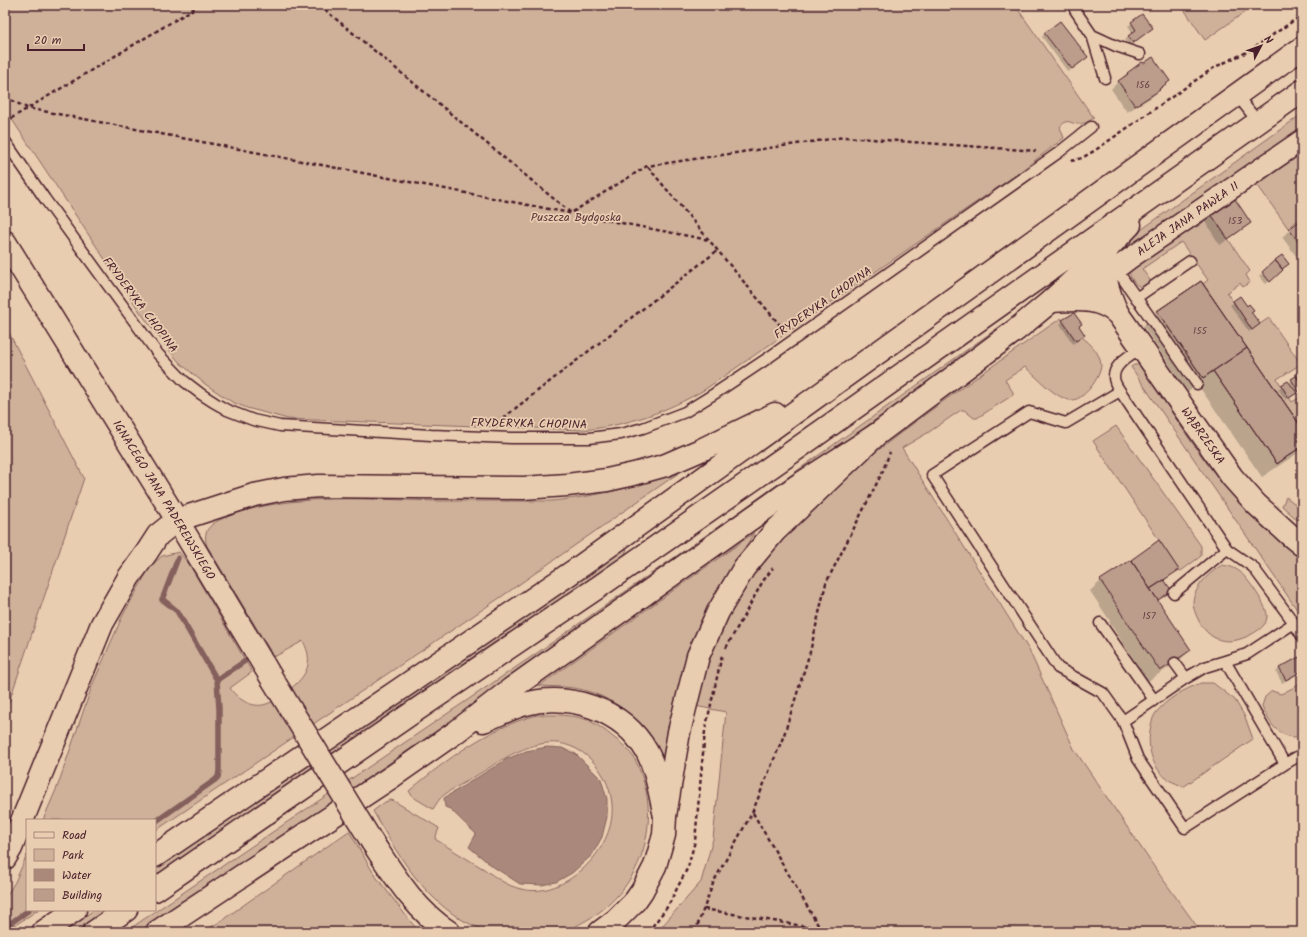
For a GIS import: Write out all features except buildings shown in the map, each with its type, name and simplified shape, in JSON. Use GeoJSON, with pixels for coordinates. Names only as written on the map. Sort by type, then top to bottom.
{"type":"FeatureCollection","features":[{"type":"Feature","properties":{"kind":"main road"},"geometry":{"type":"LineString","coordinates":[[156,855],[581,566],[1302,48]]}},
{"type":"Feature","properties":{"kind":"main road"},"geometry":{"type":"LineString","coordinates":[[156,889],[762,473],[1302,91]]}},
{"type":"Feature","properties":{"kind":"main road"},"geometry":{"type":"LineString","coordinates":[[600,932],[626,911],[642,891],[650,877],[660,852],[664,835],[665,816],[679,732],[698,656],[718,612],[744,568],[775,531],[1051,301],[1107,249],[1161,192]]}},
{"type":"Feature","properties":{"kind":"main road","name":"IGNACEGO JANA PADEREWSKIEGO"},"geometry":{"type":"LineString","coordinates":[[5,242],[177,520],[372,842],[406,891],[432,919],[449,932]]}},
{"type":"Feature","properties":{"kind":"main road","name":"WĄBRZESKA"},"geometry":{"type":"LineString","coordinates":[[1107,249],[1105,258],[1111,273],[1108,289],[1118,314]]}},
{"type":"Feature","properties":{"kind":"main road","name":"WĄBRZESKA"},"geometry":{"type":"LineString","coordinates":[[1051,301],[1088,300],[1099,302],[1112,308],[1142,347],[1232,476],[1256,504],[1302,545]]}},
{"type":"Feature","properties":{"kind":"main road"},"geometry":{"type":"LineString","coordinates":[[5,858],[11,848],[102,624],[129,577],[158,535],[177,520],[254,495],[284,489],[319,486],[523,488],[607,480],[666,465],[703,449],[831,387]]}},
{"type":"Feature","properties":{"kind":"main road"},"geometry":{"type":"LineString","coordinates":[[157,932],[393,776],[790,490],[880,444]]}},
{"type":"Feature","properties":{"kind":"main road"},"geometry":{"type":"LineString","coordinates":[[456,732],[522,705],[536,702],[558,700],[590,706],[617,720],[639,740],[647,753],[652,766],[665,816]]}},
{"type":"Feature","properties":{"kind":"main road"},"geometry":{"type":"LineString","coordinates":[[43,932],[74,911]]}},
{"type":"Feature","properties":{"kind":"main road"},"geometry":{"type":"LineString","coordinates":[[94,932],[125,911]]}},
{"type":"Feature","properties":{"kind":"street","name":"ALEJA JANA PAWŁA II"},"geometry":{"type":"LineString","coordinates":[[1075,300],[1111,273],[1302,140]]}},
{"type":"Feature","properties":{"kind":"lane"},"geometry":{"type":"LineString","coordinates":[[1075,10],[1092,35],[1106,78]]}},
{"type":"Feature","properties":{"kind":"lane"},"geometry":{"type":"LineString","coordinates":[[1092,35],[1116,46],[1140,54]]}},
{"type":"Feature","properties":{"kind":"lane"},"geometry":{"type":"LineString","coordinates":[[1236,94],[1253,126]]}},
{"type":"Feature","properties":{"kind":"lane","name":"FRYDERYKA CHOPINA"},"geometry":{"type":"LineString","coordinates":[[5,141],[45,199],[158,354],[184,381],[205,397],[227,410],[265,423],[280,426],[431,435],[590,438],[621,434],[643,428],[685,412],[714,394],[1058,153],[1091,127]]}},
{"type":"Feature","properties":{"kind":"lane"},"geometry":{"type":"LineString","coordinates":[[1136,298],[1190,261]]}},
{"type":"Feature","properties":{"kind":"lane"},"geometry":{"type":"LineString","coordinates":[[1111,273],[1136,298],[1197,384]]}},
{"type":"Feature","properties":{"kind":"lane"},"geometry":{"type":"LineString","coordinates":[[1142,347],[1118,366],[1114,373],[1115,382],[1227,549],[1253,567],[1302,636]]}},
{"type":"Feature","properties":{"kind":"lane"},"geometry":{"type":"LineString","coordinates":[[1120,391],[1066,423],[1030,412],[932,475],[1058,668],[1103,693],[1123,721],[1138,759],[1185,828],[1302,754]]}},
{"type":"Feature","properties":{"kind":"lane"},"geometry":{"type":"LineString","coordinates":[[1174,593],[1227,549]]}},
{"type":"Feature","properties":{"kind":"lane"},"geometry":{"type":"LineString","coordinates":[[1100,623],[1154,700]]}},
{"type":"Feature","properties":{"kind":"lane"},"geometry":{"type":"LineString","coordinates":[[1123,721],[1186,678],[1205,667],[1247,654],[1294,623]]}},
{"type":"Feature","properties":{"kind":"lane"},"geometry":{"type":"LineString","coordinates":[[1226,661],[1285,764]]}},
{"type":"Feature","properties":{"kind":"lane"},"geometry":{"type":"LineString","coordinates":[[1175,663],[1186,678]]}},
{"type":"Feature","properties":{"kind":"path"},"geometry":{"type":"LineString","coordinates":[[5,122],[200,5]]}},
{"type":"Feature","properties":{"kind":"path"},"geometry":{"type":"LineString","coordinates":[[319,5],[571,213]]}},
{"type":"Feature","properties":{"kind":"path"},"geometry":{"type":"LineString","coordinates":[[571,213],[647,166],[844,137],[1058,153],[1066,161],[1072,161],[1082,158],[1215,67],[1249,51],[1302,15]]}},
{"type":"Feature","properties":{"kind":"path"},"geometry":{"type":"LineString","coordinates":[[5,97],[27,108],[710,240]]}},
{"type":"Feature","properties":{"kind":"path"},"geometry":{"type":"LineString","coordinates":[[647,166],[793,340]]}},
{"type":"Feature","properties":{"kind":"path"},"geometry":{"type":"LineString","coordinates":[[480,436],[718,250]]}},
{"type":"Feature","properties":{"kind":"path"},"geometry":{"type":"LineString","coordinates":[[695,932],[714,881],[752,813],[784,735],[810,652],[826,583],[882,473],[890,449],[880,444]]}},
{"type":"Feature","properties":{"kind":"path"},"geometry":{"type":"LineString","coordinates":[[648,932],[668,906],[688,867],[695,841],[705,731],[722,654],[763,581],[776,563]]}},
{"type":"Feature","properties":{"kind":"path"},"geometry":{"type":"LineString","coordinates":[[752,813],[822,932]]}},
{"type":"Feature","properties":{"kind":"path"},"geometry":{"type":"LineString","coordinates":[[704,909],[820,929]]}},
{"type":"Feature","properties":{"kind":"green space","name":"Puszcza Bydgoska"},"geometry":{"type":"Polygon","coordinates":[[[5,5],[1015,5],[1094,118],[1080,124],[1065,122],[1060,127],[1064,138],[1017,174],[704,390],[661,411],[616,425],[584,430],[288,419],[247,408],[232,402],[205,384],[180,363],[140,312],[5,109],[5,5]]]}},
{"type":"Feature","properties":{"kind":"green space"},"geometry":{"type":"Polygon","coordinates":[[[1181,5],[1255,5],[1205,40],[1181,5]]]}},
{"type":"Feature","properties":{"kind":"green space"},"geometry":{"type":"Polygon","coordinates":[[[1302,114],[1302,134],[1120,255],[1122,247],[1134,235],[1302,114]]]}},
{"type":"Feature","properties":{"kind":"green space"},"geometry":{"type":"Polygon","coordinates":[[[1302,149],[1302,217],[1288,228],[1256,183],[1302,149]]]}},
{"type":"Feature","properties":{"kind":"green space"},"geometry":{"type":"Polygon","coordinates":[[[1230,198],[1235,199],[1211,214],[1250,271],[1246,275],[1250,282],[1243,287],[1240,283],[1227,293],[1252,329],[1269,318],[1301,364],[1277,379],[1292,402],[1299,398],[1302,402],[1301,427],[1203,284],[1208,280],[1181,242],[1142,269],[1152,283],[1148,286],[1142,287],[1137,285],[1132,280],[1129,271],[1192,224],[1197,227],[1206,220],[1205,217],[1230,198]]]}},
{"type":"Feature","properties":{"kind":"green space"},"geometry":{"type":"Polygon","coordinates":[[[1027,307],[1000,331],[494,692],[141,932],[125,932],[531,657],[701,539],[1027,307]]]}},
{"type":"Feature","properties":{"kind":"green space"},"geometry":{"type":"Polygon","coordinates":[[[1061,318],[1076,341],[1082,337],[1089,343],[1099,357],[1101,365],[1098,376],[1086,393],[1075,400],[1064,398],[1052,391],[1025,367],[1005,380],[1013,392],[1013,395],[977,418],[974,418],[964,410],[961,410],[902,448],[1029,650],[1074,749],[1157,871],[1201,932],[657,932],[701,882],[713,839],[726,712],[695,706],[707,667],[723,628],[754,574],[777,544],[851,472],[928,412],[1061,318]]]}},
{"type":"Feature","properties":{"kind":"green space"},"geometry":{"type":"Polygon","coordinates":[[[5,325],[84,478],[5,714],[5,325]]]}},
{"type":"Feature","properties":{"kind":"green space"},"geometry":{"type":"Polygon","coordinates":[[[1138,365],[1143,368],[1190,440],[1210,468],[1230,492],[1259,523],[1302,559],[1302,617],[1131,367],[1138,365]]]}},
{"type":"Feature","properties":{"kind":"green space"},"geometry":{"type":"Polygon","coordinates":[[[1116,426],[1201,546],[1201,556],[1181,571],[1093,441],[1116,426]]]}},
{"type":"Feature","properties":{"kind":"green space"},"geometry":{"type":"Polygon","coordinates":[[[678,471],[679,473],[501,597],[156,830],[156,819],[43,819],[58,785],[92,686],[122,617],[150,567],[162,556],[179,552],[189,564],[252,672],[230,688],[242,700],[247,703],[258,705],[269,703],[292,688],[306,671],[308,657],[303,641],[274,657],[207,546],[206,533],[212,524],[217,521],[234,514],[259,507],[311,500],[364,499],[552,501],[585,497],[646,482],[678,471]]]}},
{"type":"Feature","properties":{"kind":"green space"},"geometry":{"type":"Polygon","coordinates":[[[1286,497],[1302,509],[1302,524],[1282,506],[1286,497]]]}},
{"type":"Feature","properties":{"kind":"green space"},"geometry":{"type":"Polygon","coordinates":[[[754,533],[729,574],[665,762],[650,736],[641,725],[619,706],[593,693],[579,689],[539,686],[754,533]]]}},
{"type":"Feature","properties":{"kind":"green space"},"geometry":{"type":"Polygon","coordinates":[[[627,549],[625,554],[620,559],[156,877],[156,867],[392,708],[620,550],[627,549]]]}},
{"type":"Feature","properties":{"kind":"green space"},"geometry":{"type":"Polygon","coordinates":[[[1222,565],[1229,566],[1243,574],[1257,593],[1267,613],[1265,623],[1257,631],[1243,638],[1227,641],[1213,637],[1207,632],[1197,617],[1193,606],[1193,600],[1197,589],[1210,574],[1222,565]]]}},
{"type":"Feature","properties":{"kind":"green space"},"geometry":{"type":"Polygon","coordinates":[[[1201,683],[1213,683],[1235,700],[1245,717],[1253,739],[1183,787],[1163,776],[1155,765],[1149,745],[1150,729],[1155,714],[1170,699],[1182,691],[1201,683]]]}},
{"type":"Feature","properties":{"kind":"green space"},"geometry":{"type":"Polygon","coordinates":[[[1302,683],[1302,733],[1295,737],[1288,736],[1278,731],[1274,727],[1262,706],[1265,697],[1272,691],[1281,694],[1302,683]]]}},
{"type":"Feature","properties":{"kind":"green space"},"geometry":{"type":"Polygon","coordinates":[[[537,715],[571,716],[590,721],[621,743],[630,752],[636,761],[644,783],[648,803],[648,823],[645,843],[639,861],[630,879],[618,895],[604,909],[587,920],[571,929],[560,932],[493,932],[473,925],[454,915],[421,885],[407,867],[373,811],[385,802],[391,800],[394,801],[439,828],[435,839],[501,881],[516,888],[536,891],[551,888],[565,882],[590,862],[599,849],[607,836],[611,822],[612,809],[611,796],[601,771],[592,761],[571,746],[550,743],[534,745],[519,751],[450,791],[441,798],[433,809],[413,797],[409,791],[453,756],[485,736],[537,715]]]}},
{"type":"Feature","properties":{"kind":"green space"},"geometry":{"type":"Polygon","coordinates":[[[349,831],[374,874],[420,932],[202,932],[218,923],[349,831]]]}},
{"type":"Feature","properties":{"kind":"green space"},"geometry":{"type":"Polygon","coordinates":[[[26,857],[26,911],[36,911],[5,932],[5,898],[15,882],[26,857]]]}},
{"type":"Feature","properties":{"kind":"green space"},"geometry":{"type":"Polygon","coordinates":[[[93,911],[106,911],[75,932],[62,932],[93,911]]]}},
{"type":"Feature","properties":{"kind":"water"},"geometry":{"type":"Polygon","coordinates":[[[547,747],[562,748],[576,754],[601,779],[607,799],[607,817],[602,837],[592,855],[572,873],[556,882],[542,885],[520,884],[492,866],[469,847],[476,834],[450,809],[445,807],[444,798],[507,759],[526,751],[547,747]]]}},
{"type":"Feature","properties":{"kind":"waterway"},"geometry":{"type":"LineString","coordinates":[[162,600],[178,558]]}},
{"type":"Feature","properties":{"kind":"waterway"},"geometry":{"type":"LineString","coordinates":[[156,821],[215,780],[218,777],[219,771],[219,709],[217,680],[177,611],[162,599]]}},
{"type":"Feature","properties":{"kind":"waterway"},"geometry":{"type":"LineString","coordinates":[[217,680],[245,661]]}},
{"type":"Feature","properties":{"kind":"waterway"},"geometry":{"type":"LineString","coordinates":[[5,927],[28,911]]}}]}
